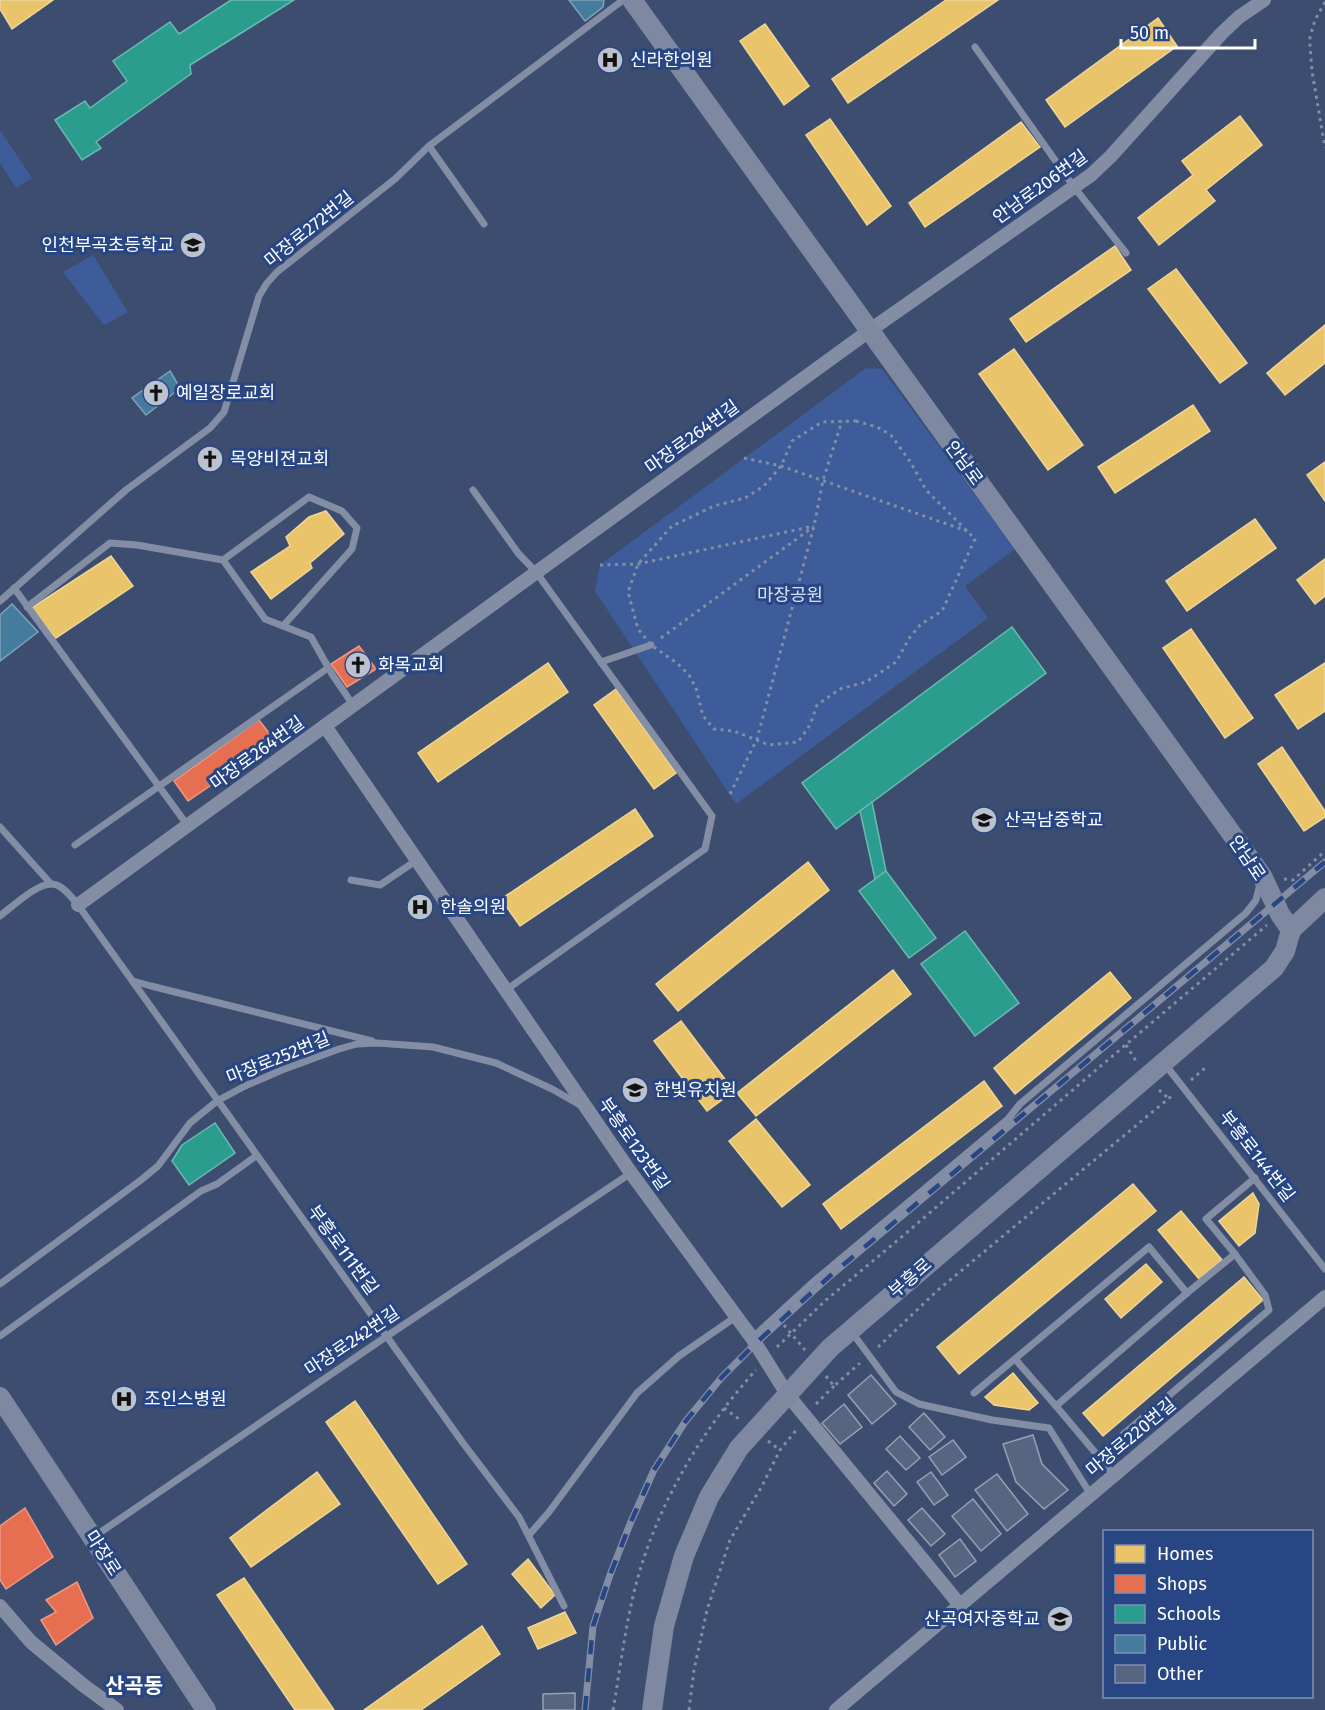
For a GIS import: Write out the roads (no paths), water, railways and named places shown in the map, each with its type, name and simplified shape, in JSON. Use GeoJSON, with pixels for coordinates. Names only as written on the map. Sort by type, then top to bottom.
{"type":"FeatureCollection","features":[{"type":"Feature","properties":{"kind":"main road","name":"안남로"},"geometry":{"type":"LineString","coordinates":[[632,0],[1262,876],[1285,922]]}},
{"type":"Feature","properties":{"kind":"main road"},"geometry":{"type":"LineString","coordinates":[[1285,922],[1325,898]]}},
{"type":"Feature","properties":{"kind":"main road","name":"부흥로"},"geometry":{"type":"LineString","coordinates":[[651,1710],[664,1626],[684,1556],[710,1497],[739,1448],[830,1348],[850,1330],[1274,968],[1285,951],[1285,922]]}},
{"type":"Feature","properties":{"kind":"main road","name":"마장로"},"geometry":{"type":"LineString","coordinates":[[0,1397],[206,1710]]}},
{"type":"Feature","properties":{"kind":"street","name":"안남로206번길"},"geometry":{"type":"LineString","coordinates":[[869,331],[1091,175],[1111,156],[1221,34],[1239,17],[1264,0]]}},
{"type":"Feature","properties":{"kind":"street","name":"마장로264번길"},"geometry":{"type":"LineString","coordinates":[[78,905],[869,331]]}},
{"type":"Feature","properties":{"kind":"street","name":"부흥로123번길"},"geometry":{"type":"LineString","coordinates":[[325,726],[631,1173],[753,1338],[787,1394]]}},
{"type":"Feature","properties":{"kind":"street","name":"마장로220번길"},"geometry":{"type":"LineString","coordinates":[[836,1710],[1325,1297]]}},
{"type":"Feature","properties":{"kind":"street"},"geometry":{"type":"LineString","coordinates":[[787,1394],[960,1605]]}},
{"type":"Feature","properties":{"kind":"street"},"geometry":{"type":"LineString","coordinates":[[0,1606],[31,1642],[83,1686],[117,1710]]}},
{"type":"Feature","properties":{"kind":"lane","name":"마장로272번길"},"geometry":{"type":"LineString","coordinates":[[0,601],[126,490],[210,428],[224,412],[259,296],[277,272],[395,179],[429,146],[623,0]]}},
{"type":"Feature","properties":{"kind":"lane"},"geometry":{"type":"LineString","coordinates":[[975,46],[1074,187],[1126,253]]}},
{"type":"Feature","properties":{"kind":"lane"},"geometry":{"type":"LineString","coordinates":[[429,146],[484,224]]}},
{"type":"Feature","properties":{"kind":"lane"},"geometry":{"type":"LineString","coordinates":[[473,490],[518,554],[536,572],[712,816],[705,849],[506,990]]}},
{"type":"Feature","properties":{"kind":"lane"},"geometry":{"type":"LineString","coordinates":[[223,560],[309,497],[342,512],[350,520],[357,528],[352,549],[283,626]]}},
{"type":"Feature","properties":{"kind":"lane"},"geometry":{"type":"LineString","coordinates":[[27,607],[110,543],[138,545],[223,560],[265,619],[311,637],[328,668],[353,705]]}},
{"type":"Feature","properties":{"kind":"lane"},"geometry":{"type":"LineString","coordinates":[[14,588],[188,826]]}},
{"type":"Feature","properties":{"kind":"lane"},"geometry":{"type":"LineString","coordinates":[[601,663],[651,645]]}},
{"type":"Feature","properties":{"kind":"lane"},"geometry":{"type":"LineString","coordinates":[[75,845],[328,668]]}},
{"type":"Feature","properties":{"kind":"lane"},"geometry":{"type":"LineString","coordinates":[[0,827],[51,884]]}},
{"type":"Feature","properties":{"kind":"lane"},"geometry":{"type":"LineString","coordinates":[[351,880],[380,885],[417,860]]}},
{"type":"Feature","properties":{"kind":"lane"},"geometry":{"type":"LineString","coordinates":[[753,1338],[775,1315],[813,1282],[1008,1119],[1020,1104],[1246,913],[1256,900],[1262,876]]}},
{"type":"Feature","properties":{"kind":"lane"},"geometry":{"type":"LineString","coordinates":[[0,916],[40,887],[51,884],[58,886],[78,905]]}},
{"type":"Feature","properties":{"kind":"lane","name":"부흥로111번길"},"geometry":{"type":"LineString","coordinates":[[78,905],[256,1156],[519,1517],[564,1606]]}},
{"type":"Feature","properties":{"kind":"lane"},"geometry":{"type":"LineString","coordinates":[[133,981],[377,1043]]}},
{"type":"Feature","properties":{"kind":"lane","name":"마장로252번길"},"geometry":{"type":"LineString","coordinates":[[0,1284],[158,1166],[189,1123],[217,1101],[244,1086],[339,1049],[357,1044],[377,1043],[433,1047],[496,1063],[588,1109]]}},
{"type":"Feature","properties":{"kind":"lane","name":"부흥로144번길"},"geometry":{"type":"LineString","coordinates":[[1163,1062],[1325,1269]]}},
{"type":"Feature","properties":{"kind":"lane"},"geometry":{"type":"LineString","coordinates":[[0,1336],[201,1191],[217,1184],[256,1156]]}},
{"type":"Feature","properties":{"kind":"lane","name":"마장로242번길"},"geometry":{"type":"LineString","coordinates":[[92,1537],[631,1173]]}},
{"type":"Feature","properties":{"kind":"lane"},"geometry":{"type":"LineString","coordinates":[[1098,1456],[1269,1310],[1266,1295],[1206,1219],[1255,1178]]}},
{"type":"Feature","properties":{"kind":"lane"},"geometry":{"type":"LineString","coordinates":[[974,1393],[1149,1247],[1187,1293]]}},
{"type":"Feature","properties":{"kind":"lane"},"geometry":{"type":"LineString","coordinates":[[1056,1406],[1235,1254]]}},
{"type":"Feature","properties":{"kind":"lane"},"geometry":{"type":"LineString","coordinates":[[529,1535],[549,1512],[637,1393],[679,1356],[736,1316]]}},
{"type":"Feature","properties":{"kind":"lane"},"geometry":{"type":"LineString","coordinates":[[850,1330],[896,1392],[919,1404],[992,1420],[1049,1428],[1091,1495]]}},
{"type":"Feature","properties":{"kind":"lane"},"geometry":{"type":"LineString","coordinates":[[1015,1359],[1114,1475]]}},
{"type":"Feature","properties":{"kind":"railway"},"geometry":{"type":"LineString","coordinates":[[585,1710],[593,1626],[630,1524],[654,1470],[685,1422],[722,1377],[830,1276],[1325,862]]}},
{"type":"Feature","properties":{"kind":"place","name":"신라한의원"},"geometry":{"type":"Point","coordinates":[610,60]}},
{"type":"Feature","properties":{"kind":"place","name":"인천부곡초등학교"},"geometry":{"type":"Point","coordinates":[193,245]}},
{"type":"Feature","properties":{"kind":"place","name":"예일장로교회"},"geometry":{"type":"Point","coordinates":[156,393]}},
{"type":"Feature","properties":{"kind":"place","name":"목양비젼교회"},"geometry":{"type":"Point","coordinates":[210,459]}},
{"type":"Feature","properties":{"kind":"place","name":"화목교회"},"geometry":{"type":"Point","coordinates":[358,665]}},
{"type":"Feature","properties":{"kind":"place","name":"산곡남중학교"},"geometry":{"type":"Point","coordinates":[984,820]}},
{"type":"Feature","properties":{"kind":"place","name":"한솔의원"},"geometry":{"type":"Point","coordinates":[420,907]}},
{"type":"Feature","properties":{"kind":"place","name":"한빛유치원"},"geometry":{"type":"Point","coordinates":[635,1090]}},
{"type":"Feature","properties":{"kind":"place","name":"조인스병원"},"geometry":{"type":"Point","coordinates":[124,1399]}},
{"type":"Feature","properties":{"kind":"place","name":"산곡여자중학교"},"geometry":{"type":"Point","coordinates":[1060,1619]}},
{"type":"Feature","properties":{"kind":"district","name":"산곡동"},"geometry":{"type":"Point","coordinates":[134,1686]}},
{"type":"Feature","properties":{"kind":"park label","name":"마장공원"},"geometry":{"type":"Point","coordinates":[790,595]}}]}
